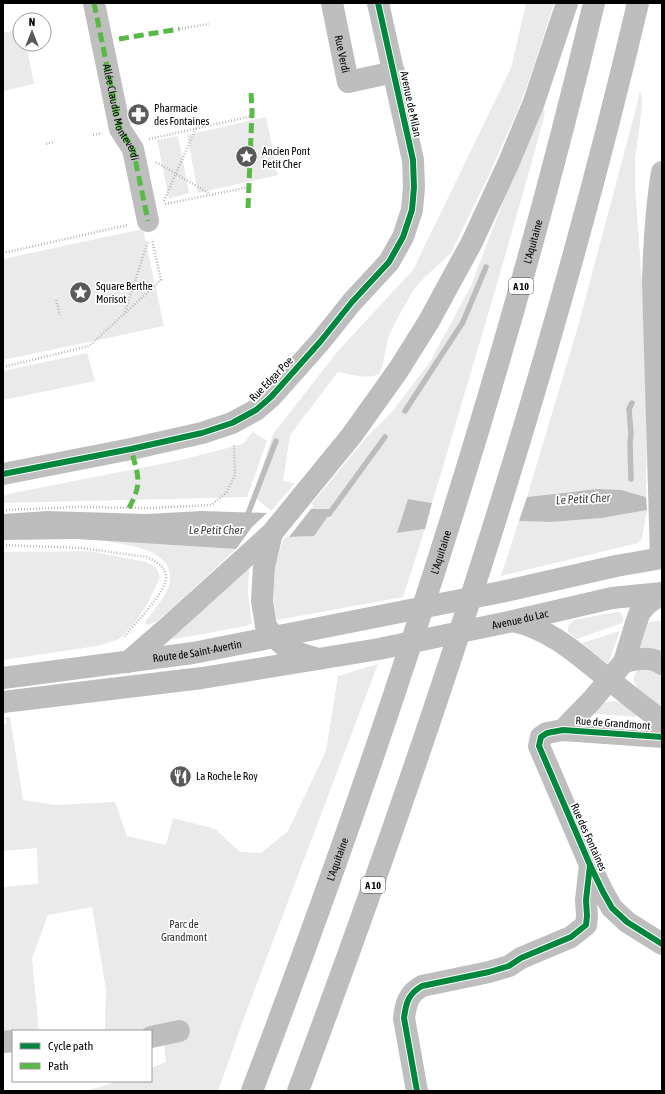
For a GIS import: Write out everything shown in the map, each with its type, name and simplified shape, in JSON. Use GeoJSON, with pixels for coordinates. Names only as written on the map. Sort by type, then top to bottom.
{"type":"FeatureCollection","features":[{"type":"Feature","properties":{"kind":"main road"},"geometry":{"type":"LineString","coordinates":[[128,662],[272,533],[352,435],[399,369],[429,321],[472,242],[509,162],[534,102],[567,3]]}},
{"type":"Feature","properties":{"kind":"main road","name":"L'Aquitaine"},"geometry":{"type":"LineString","coordinates":[[252,1091],[307,942],[397,687],[436,566],[493,383],[570,105],[594,3]]}},
{"type":"Feature","properties":{"kind":"main road","name":"A 10"},"geometry":{"type":"LineString","coordinates":[[298,1091],[374,882],[484,557],[534,395],[573,256],[611,116],[638,3]]}},
{"type":"Feature","properties":{"kind":"main road"},"geometry":{"type":"LineString","coordinates":[[662,172],[656,214],[653,282],[662,594]]}},
{"type":"Feature","properties":{"kind":"main road"},"geometry":{"type":"LineString","coordinates":[[656,351],[662,373]]}},
{"type":"Feature","properties":{"kind":"main road"},"geometry":{"type":"LineString","coordinates":[[272,533],[264,567],[262,602],[266,626],[274,637],[289,650],[318,659]]}},
{"type":"Feature","properties":{"kind":"main road","name":"Route de Saint-Avertin"},"geometry":{"type":"LineString","coordinates":[[3,678],[193,653],[501,592],[616,566],[662,558]]}},
{"type":"Feature","properties":{"kind":"main road","name":"Avenue du Lac"},"geometry":{"type":"LineString","coordinates":[[318,659],[379,649],[513,621],[612,598],[662,594]]}},
{"type":"Feature","properties":{"kind":"main road"},"geometry":{"type":"LineString","coordinates":[[3,702],[202,678],[318,659]]}},
{"type":"Feature","properties":{"kind":"street","name":"Allée Claudio Monteverdi"},"geometry":{"type":"LineString","coordinates":[[94,3],[120,129],[133,149],[146,214]]}},
{"type":"Feature","properties":{"kind":"street","name":"Rue Verdi"},"geometry":{"type":"LineString","coordinates":[[332,3],[348,82],[394,72]]}},
{"type":"Feature","properties":{"kind":"street","name":"Avenue de Milan"},"geometry":{"type":"LineString","coordinates":[[378,3],[413,160],[414,187],[412,210]]}},
{"type":"Feature","properties":{"kind":"street","name":"Rue Edgar Poe"},"geometry":{"type":"LineString","coordinates":[[3,474],[145,446],[202,433],[232,424],[256,410],[271,397],[320,342],[352,302],[389,262],[403,237],[412,210]]}},
{"type":"Feature","properties":{"kind":"street"},"geometry":{"type":"LineString","coordinates":[[563,730],[610,680],[624,662],[640,612],[646,604],[662,594]]}},
{"type":"Feature","properties":{"kind":"street"},"geometry":{"type":"LineString","coordinates":[[513,621],[529,625],[547,633],[570,648],[662,721]]}},
{"type":"Feature","properties":{"kind":"street"},"geometry":{"type":"LineString","coordinates":[[624,662],[641,658],[662,664]]}},
{"type":"Feature","properties":{"kind":"street","name":"Rue de Grandmont"},"geometry":{"type":"LineString","coordinates":[[563,730],[662,737]]}},
{"type":"Feature","properties":{"kind":"street","name":"Rue des Fontaines"},"geometry":{"type":"LineString","coordinates":[[563,730],[547,733],[541,737],[540,746],[590,865],[612,908],[627,922],[662,944]]}},
{"type":"Feature","properties":{"kind":"street"},"geometry":{"type":"LineString","coordinates":[[417,1091],[404,1018],[405,1007],[412,992],[422,986],[489,972],[509,966],[521,958],[571,937],[586,925],[588,916],[586,900],[590,865]]}},
{"type":"Feature","properties":{"kind":"street"},"geometry":{"type":"LineString","coordinates":[[152,1037],[179,1031]]}},
{"type":"Feature","properties":{"kind":"path"},"geometry":{"type":"LineString","coordinates":[[178,29],[209,24]]}},
{"type":"Feature","properties":{"kind":"path"},"geometry":{"type":"LineString","coordinates":[[129,144],[252,116]]}},
{"type":"Feature","properties":{"kind":"path"},"geometry":{"type":"LineString","coordinates":[[46,144],[53,142]]}},
{"type":"Feature","properties":{"kind":"path"},"geometry":{"type":"LineString","coordinates":[[136,166],[157,162],[211,194]]}},
{"type":"Feature","properties":{"kind":"path"},"geometry":{"type":"LineString","coordinates":[[3,253],[146,214],[163,205],[249,187]]}},
{"type":"Feature","properties":{"kind":"path"},"geometry":{"type":"LineString","coordinates":[[4,366],[89,346],[161,280],[146,214]]}},
{"type":"Feature","properties":{"kind":"path"},"geometry":{"type":"LineString","coordinates":[[56,300],[60,315]]}},
{"type":"Feature","properties":{"kind":"path"},"geometry":{"type":"LineString","coordinates":[[3,510],[150,508],[211,505],[226,492],[235,475],[232,424]]}},
{"type":"Feature","properties":{"kind":"path"},"geometry":{"type":"LineString","coordinates":[[3,545],[62,546],[147,557],[156,561],[163,567],[166,576],[163,587],[144,616],[115,647],[104,665]]}},
{"type":"Feature","properties":{"kind":"green space"},"geometry":{"type":"Polygon","coordinates":[[[526,3],[554,3],[532,72],[517,112],[487,179],[451,253],[414,289],[388,338],[382,368],[379,374],[364,377],[338,372],[290,435],[283,481],[295,483],[271,511],[253,496],[273,434],[338,351],[413,270],[511,68],[526,3]]]}},
{"type":"Feature","properties":{"kind":"green space"},"geometry":{"type":"Polygon","coordinates":[[[12,31],[12,52],[28,52],[34,84],[3,91],[3,33],[12,31]]]}},
{"type":"Feature","properties":{"kind":"green space"},"geometry":{"type":"Polygon","coordinates":[[[640,90],[642,107],[635,159],[635,186],[643,298],[647,391],[646,497],[617,491],[587,490],[527,497],[577,330],[640,90]]]}},
{"type":"Feature","properties":{"kind":"green space"},"geometry":{"type":"Polygon","coordinates":[[[543,108],[545,111],[543,121],[530,169],[432,503],[408,499],[398,533],[425,529],[403,597],[277,620],[274,599],[274,578],[284,538],[313,536],[333,509],[311,509],[314,506],[311,504],[366,438],[391,413],[430,362],[471,286],[507,191],[543,108]]]}},
{"type":"Feature","properties":{"kind":"green space"},"geometry":{"type":"Polygon","coordinates":[[[266,117],[278,175],[198,193],[187,135],[266,117]]]}},
{"type":"Feature","properties":{"kind":"green space"},"geometry":{"type":"Polygon","coordinates":[[[178,136],[189,193],[169,199],[157,140],[178,136]]]}},
{"type":"Feature","properties":{"kind":"green space","name":"Square Berthe Morisot"},"geometry":{"type":"Polygon","coordinates":[[[143,229],[164,326],[3,360],[3,259],[143,229]]]}},
{"type":"Feature","properties":{"kind":"green space"},"geometry":{"type":"Polygon","coordinates":[[[87,353],[95,381],[3,400],[3,371],[87,353]]]}},
{"type":"Feature","properties":{"kind":"green space"},"geometry":{"type":"Polygon","coordinates":[[[253,432],[267,441],[247,497],[3,503],[3,495],[181,460],[243,444],[253,432]]]}},
{"type":"Feature","properties":{"kind":"green space"},"geometry":{"type":"Polygon","coordinates":[[[647,510],[642,538],[638,543],[501,576],[519,521],[551,522],[602,518],[647,510]]]}},
{"type":"Feature","properties":{"kind":"green space"},"geometry":{"type":"Polygon","coordinates":[[[105,541],[236,549],[171,609],[155,622],[148,625],[145,623],[162,600],[169,586],[170,574],[166,564],[159,557],[150,552],[127,545],[105,541]]]}},
{"type":"Feature","properties":{"kind":"green space"},"geometry":{"type":"Polygon","coordinates":[[[89,551],[146,562],[156,567],[160,577],[149,601],[134,624],[119,639],[97,646],[3,660],[3,552],[89,551]]]}},
{"type":"Feature","properties":{"kind":"green space"},"geometry":{"type":"Polygon","coordinates":[[[247,566],[249,569],[248,593],[252,623],[246,626],[175,639],[170,638],[247,566]]]}},
{"type":"Feature","properties":{"kind":"green space"},"geometry":{"type":"Polygon","coordinates":[[[616,612],[623,615],[622,623],[577,639],[568,632],[568,626],[574,620],[616,612]]]}},
{"type":"Feature","properties":{"kind":"green space"},"geometry":{"type":"Polygon","coordinates":[[[662,620],[662,653],[636,650],[645,623],[662,620]]]}},
{"type":"Feature","properties":{"kind":"green space"},"geometry":{"type":"Polygon","coordinates":[[[620,631],[608,664],[582,643],[620,631]]]}},
{"type":"Feature","properties":{"kind":"green space","name":"Parc de Grandmont"},"geometry":{"type":"Polygon","coordinates":[[[378,664],[245,1015],[218,1091],[86,1091],[116,1082],[152,1082],[152,1068],[166,1062],[163,1029],[105,1030],[106,989],[92,907],[48,915],[32,958],[39,1030],[12,1030],[3,1034],[3,887],[38,884],[37,848],[3,851],[3,725],[6,724],[5,717],[10,717],[23,800],[56,805],[115,802],[127,836],[166,845],[173,818],[215,829],[240,852],[261,853],[288,831],[326,751],[338,676],[378,664]]]}},
{"type":"Feature","properties":{"kind":"green space"},"geometry":{"type":"Polygon","coordinates":[[[642,667],[662,673],[662,709],[644,695],[635,684],[634,678],[636,672],[642,667]]]}},
{"type":"Feature","properties":{"kind":"green space"},"geometry":{"type":"Polygon","coordinates":[[[614,701],[627,706],[637,717],[586,713],[604,702],[614,701]]]}},
{"type":"Feature","properties":{"kind":"water"},"geometry":{"type":"Polygon","coordinates":[[[597,489],[621,490],[646,497],[647,510],[602,518],[551,522],[519,521],[527,497],[597,489]]]}},
{"type":"Feature","properties":{"kind":"water"},"geometry":{"type":"Polygon","coordinates":[[[408,499],[432,503],[425,529],[397,533],[408,499]]]}},
{"type":"Feature","properties":{"kind":"water"},"geometry":{"type":"Polygon","coordinates":[[[311,509],[333,509],[314,536],[289,537],[311,509]]]}},
{"type":"Feature","properties":{"kind":"water","name":"Le Petit Cher"},"geometry":{"type":"Polygon","coordinates":[[[47,511],[147,514],[201,511],[267,513],[252,527],[236,549],[77,539],[3,540],[3,514],[47,511]]]}},
{"type":"Feature","properties":{"kind":"waterway"},"geometry":{"type":"LineString","coordinates":[[405,411],[463,322],[486,267]]}},
{"type":"Feature","properties":{"kind":"waterway"},"geometry":{"type":"LineString","coordinates":[[631,479],[631,434],[629,409],[632,403]]}},
{"type":"Feature","properties":{"kind":"waterway"},"geometry":{"type":"LineString","coordinates":[[329,514],[385,437]]}},
{"type":"Feature","properties":{"kind":"waterway"},"geometry":{"type":"LineString","coordinates":[[246,519],[276,441]]}},
{"type":"Feature","properties":{"kind":"marked path"},"geometry":{"type":"LineString","coordinates":[[94,3],[120,129],[133,149],[148,221]]}},
{"type":"Feature","properties":{"kind":"marked path"},"geometry":{"type":"LineString","coordinates":[[119,39],[179,29]]}},
{"type":"Feature","properties":{"kind":"marked path"},"geometry":{"type":"LineString","coordinates":[[248,208],[252,112],[251,92]]}},
{"type":"Feature","properties":{"kind":"marked path"},"geometry":{"type":"LineString","coordinates":[[129,508],[138,485],[136,466],[131,449]]}},
{"type":"Feature","properties":{"kind":"cycle path"},"geometry":{"type":"LineString","coordinates":[[3,474],[131,449],[202,433],[232,423],[256,410],[271,397],[320,342],[352,302],[389,262],[403,237],[412,210],[414,187],[413,160],[378,3]]}},
{"type":"Feature","properties":{"kind":"cycle path"},"geometry":{"type":"LineString","coordinates":[[662,737],[563,730],[547,733],[541,737],[539,746],[590,865],[612,908],[627,922],[662,944]]}},
{"type":"Feature","properties":{"kind":"cycle path"},"geometry":{"type":"LineString","coordinates":[[417,1091],[404,1018],[408,999],[417,989],[422,986],[489,972],[509,966],[521,958],[571,937],[586,925],[586,900],[590,865]]}},
{"type":"Feature","properties":{"kind":"place","name":"Pharmacie des Fontaines"},"geometry":{"type":"Point","coordinates":[138,114]}},
{"type":"Feature","properties":{"kind":"place","name":"Ancien Pont Petit Cher"},"geometry":{"type":"Point","coordinates":[246,157]}},
{"type":"Feature","properties":{"kind":"place","name":"Square Berthe Morisot"},"geometry":{"type":"Point","coordinates":[80,292]}},
{"type":"Feature","properties":{"kind":"place","name":"La Roche le Roy"},"geometry":{"type":"Point","coordinates":[180,776]}}]}
